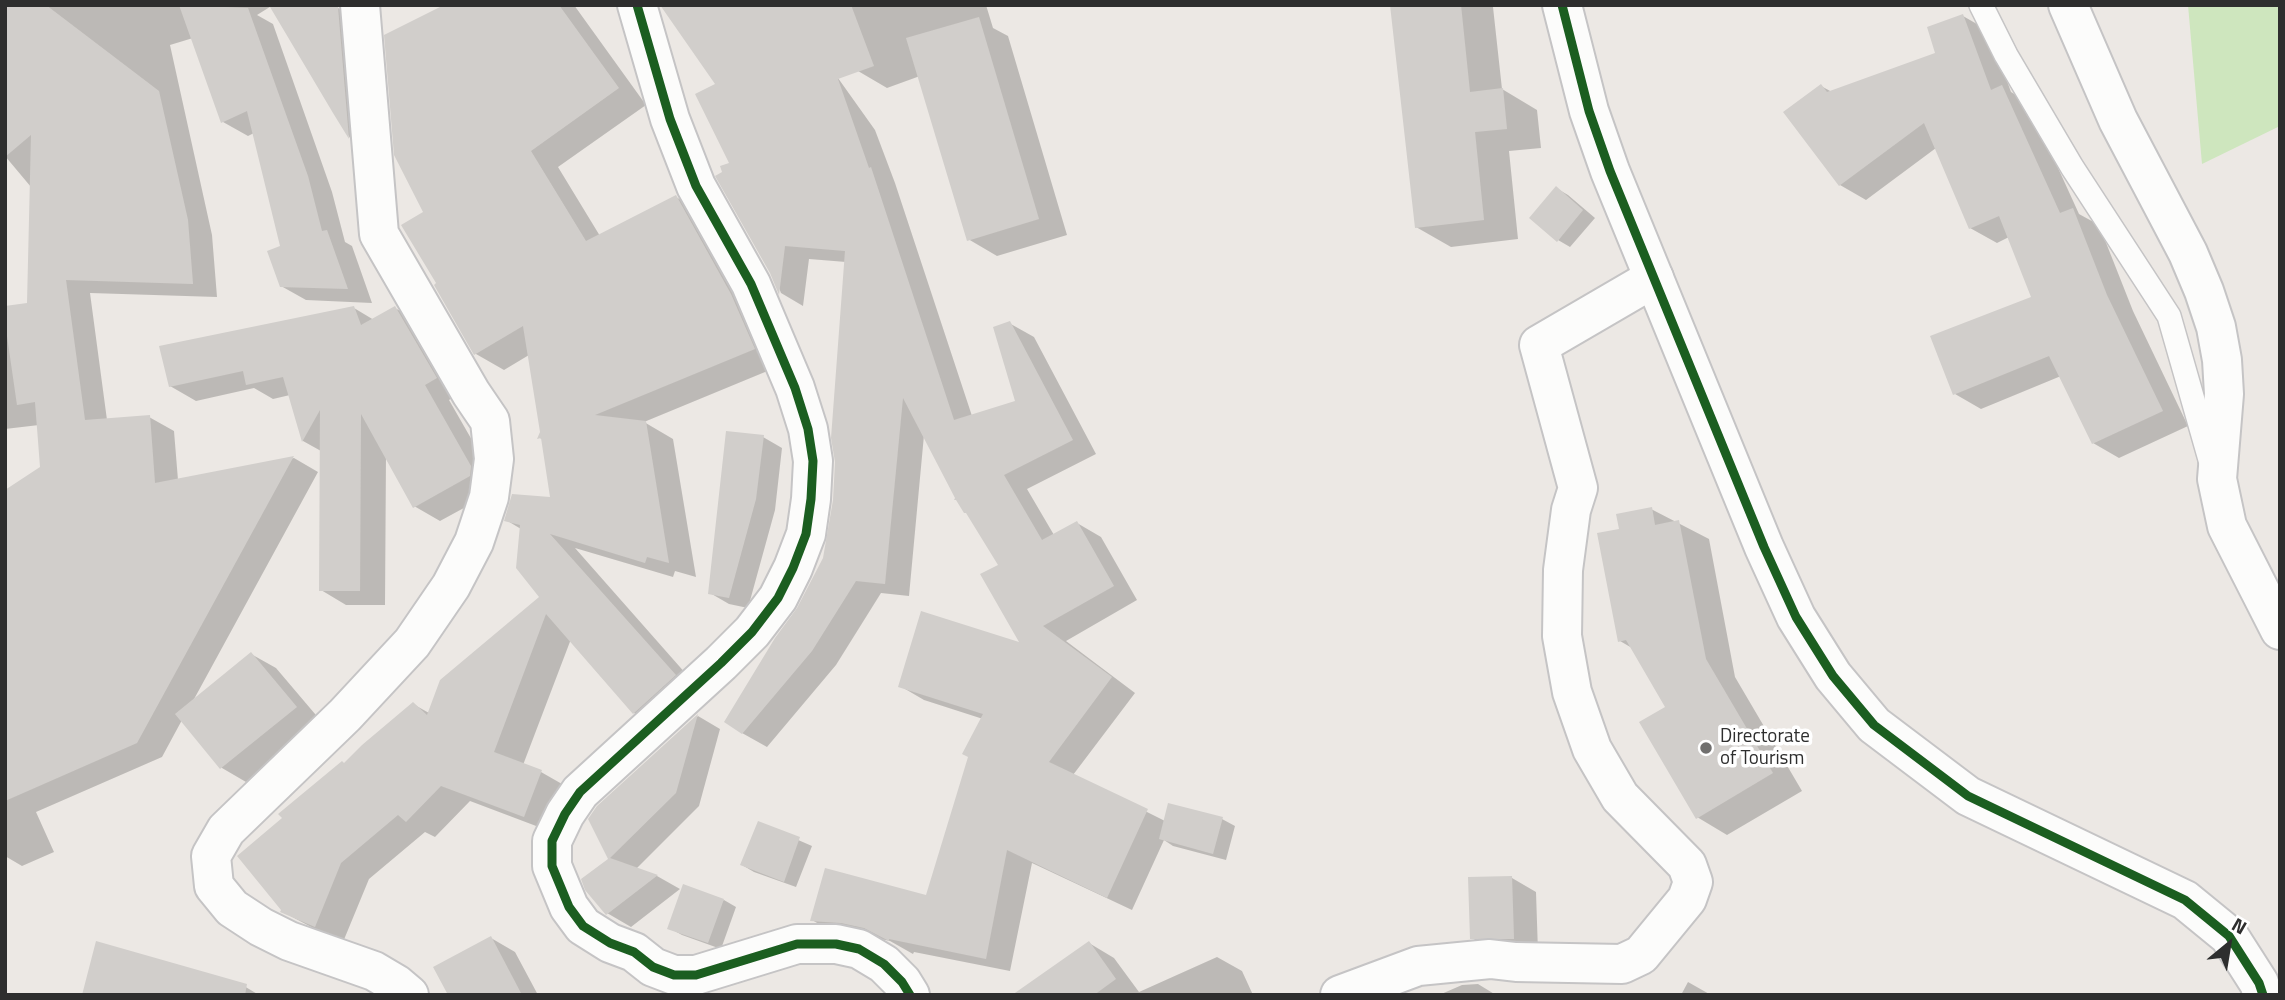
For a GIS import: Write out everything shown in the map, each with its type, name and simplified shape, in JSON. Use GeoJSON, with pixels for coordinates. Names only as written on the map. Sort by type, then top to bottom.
{"type":"FeatureCollection","features":[{"type":"Feature","properties":{"kind":"street"},"geometry":{"type":"LineString","coordinates":[[360,5],[379,234],[490,421],[494,459],[489,497],[474,542],[451,586],[412,643],[345,715],[226,830],[211,856],[214,886],[232,908],[261,928],[289,941],[374,971],[409,995]]}},
{"type":"Feature","properties":{"kind":"street"},"geometry":{"type":"LineString","coordinates":[[637,5],[670,118],[696,186],[751,284],[795,388],[808,429],[813,461],[811,499],[806,534],[778,598],[752,632],[721,663],[580,792],[565,814],[552,841],[552,866],[569,907],[583,926],[610,943],[634,952],[653,967],[674,975],[696,975],[797,944],[836,944],[859,948],[884,964],[902,982],[910,995]]}},
{"type":"Feature","properties":{"kind":"street"},"geometry":{"type":"LineString","coordinates":[[1562,5],[1593,123],[1610,172],[1764,547],[1796,617],[1833,676],[1874,725],[1968,796],[2185,900],[2228,936],[2259,983],[2263,995]]}},
{"type":"Feature","properties":{"kind":"street"},"geometry":{"type":"LineString","coordinates":[[2068,5],[2118,120],[2188,253],[2216,327],[2224,394],[2217,479],[2227,526],[2280,630]]}},
{"type":"Feature","properties":{"kind":"street"},"geometry":{"type":"LineString","coordinates":[[1339,995],[1418,965],[1490,959],[1622,964],[1641,955],[1687,899],[1693,882],[1687,865],[1620,797],[1592,749],[1572,692],[1562,636],[1563,570],[1571,510],[1578,488],[1539,345],[1654,278]]}},
{"type":"Feature","properties":{"kind":"lane"},"geometry":{"type":"LineString","coordinates":[[1981,5],[2006,55],[2072,167],[2169,316],[2205,447],[2217,479]]}},
{"type":"Feature","properties":{"kind":"green space"},"geometry":{"type":"Polygon","coordinates":[[[2188,5],[2280,5],[2280,126],[2202,164],[2188,5]]]}},
{"type":"Feature","properties":{"kind":"building"},"geometry":{"type":"Polygon","coordinates":[[[5,5],[46,5],[159,91],[188,220],[193,284],[66,280],[85,420],[150,415],[155,483],[294,456],[137,743],[5,801],[5,490],[40,467],[35,402],[17,405],[5,322],[5,306],[27,303],[31,135],[5,157],[5,5]]]}},
{"type":"Feature","properties":{"kind":"building"},"geometry":{"type":"Polygon","coordinates":[[[179,5],[248,8],[308,176],[322,231],[327,230],[348,289],[280,287],[267,251],[280,246],[247,111],[221,123],[179,5]]]}},
{"type":"Feature","properties":{"kind":"building"},"geometry":{"type":"Polygon","coordinates":[[[444,5],[559,5],[619,88],[531,151],[586,241],[676,195],[731,294],[755,349],[595,415],[646,421],[669,563],[647,557],[645,563],[550,534],[676,675],[633,714],[546,614],[494,752],[542,770],[524,817],[441,786],[406,822],[398,815],[341,863],[315,927],[280,912],[237,856],[282,818],[278,814],[342,761],[344,763],[413,702],[427,715],[440,680],[539,597],[516,568],[520,525],[504,521],[512,494],[550,497],[541,438],[537,439],[540,432],[523,326],[474,355],[434,285],[436,283],[401,225],[423,212],[394,155],[384,35],[444,5]]]}},
{"type":"Feature","properties":{"kind":"building"},"geometry":{"type":"Polygon","coordinates":[[[660,5],[851,5],[874,66],[838,79],[869,168],[871,167],[954,420],[1015,401],[993,327],[1010,321],[1073,440],[1004,475],[1042,540],[1077,521],[1114,586],[1043,626],[1112,677],[1049,762],[1148,809],[1107,898],[1007,850],[986,959],[889,941],[864,928],[841,923],[810,921],[825,868],[926,895],[968,757],[962,754],[983,714],[898,687],[921,611],[1019,642],[980,574],[998,565],[966,513],[954,500],[903,398],[885,584],[856,581],[812,651],[742,734],[724,722],[775,638],[797,608],[823,558],[833,500],[835,462],[831,438],[845,251],[785,246],[779,295],[770,273],[715,176],[722,172],[720,166],[729,163],[695,94],[715,84],[660,5]]]}},
{"type":"Feature","properties":{"kind":"building"},"geometry":{"type":"Polygon","coordinates":[[[1390,5],[1461,5],[1470,92],[1503,88],[1507,129],[1475,132],[1484,220],[1415,228],[1390,5]]]}},
{"type":"Feature","properties":{"kind":"building"},"geometry":{"type":"Polygon","coordinates":[[[270,7],[338,7],[349,139],[333,113],[270,7]]]}},
{"type":"Feature","properties":{"kind":"building"},"geometry":{"type":"Polygon","coordinates":[[[1963,14],[1991,90],[2002,85],[2060,213],[2073,208],[2107,295],[2163,411],[2092,444],[2049,356],[1953,395],[1930,336],[2031,297],[1999,216],[1969,229],[1924,123],[1839,186],[1783,112],[1821,84],[1827,92],[1935,53],[1927,27],[1963,14]]]}},
{"type":"Feature","properties":{"kind":"building"},"geometry":{"type":"Polygon","coordinates":[[[979,17],[1039,219],[967,241],[906,38],[979,17]]]}},
{"type":"Feature","properties":{"kind":"building"},"geometry":{"type":"Polygon","coordinates":[[[1556,186],[1583,210],[1557,242],[1529,218],[1556,186]]]}},
{"type":"Feature","properties":{"kind":"building"},"geometry":{"type":"Polygon","coordinates":[[[354,306],[361,325],[395,306],[437,378],[425,385],[471,466],[470,476],[413,508],[361,414],[360,591],[319,591],[320,410],[302,442],[283,377],[246,385],[243,371],[169,387],[159,346],[354,306]]]}},
{"type":"Feature","properties":{"kind":"building"},"geometry":{"type":"Polygon","coordinates":[[[726,431],[764,435],[756,499],[729,598],[708,594],[726,431]]]}},
{"type":"Feature","properties":{"kind":"building"},"geometry":{"type":"Polygon","coordinates":[[[1652,507],[1655,525],[1679,520],[1706,659],[1773,773],[1696,819],[1639,722],[1665,707],[1626,640],[1618,642],[1597,533],[1619,529],[1616,514],[1652,507]]]}},
{"type":"Feature","properties":{"kind":"building"},"geometry":{"type":"Polygon","coordinates":[[[251,652],[297,707],[220,769],[175,714],[251,652]]]}},
{"type":"Feature","properties":{"kind":"building"},"geometry":{"type":"Polygon","coordinates":[[[698,714],[676,793],[610,858],[658,875],[606,915],[585,890],[581,879],[608,859],[588,819],[597,806],[698,714]]]}},
{"type":"Feature","properties":{"kind":"building"},"geometry":{"type":"Polygon","coordinates":[[[1168,803],[1223,817],[1213,854],[1159,839],[1168,803]]]}},
{"type":"Feature","properties":{"kind":"building"},"geometry":{"type":"Polygon","coordinates":[[[758,821],[800,837],[784,882],[740,865],[758,821]]]}},
{"type":"Feature","properties":{"kind":"building"},"geometry":{"type":"Polygon","coordinates":[[[1512,876],[1514,939],[1470,939],[1468,877],[1512,876]]]}},
{"type":"Feature","properties":{"kind":"building"},"geometry":{"type":"Polygon","coordinates":[[[683,884],[724,899],[708,943],[667,929],[683,884]]]}},
{"type":"Feature","properties":{"kind":"building"},"geometry":{"type":"Polygon","coordinates":[[[491,936],[522,995],[448,995],[433,967],[491,936]]]}},
{"type":"Feature","properties":{"kind":"building"},"geometry":{"type":"Polygon","coordinates":[[[96,941],[247,984],[245,995],[82,995],[96,941]]]}},
{"type":"Feature","properties":{"kind":"building"},"geometry":{"type":"Polygon","coordinates":[[[1089,941],[1116,979],[1094,995],[1012,995],[1089,941]]]}},
{"type":"Feature","properties":{"kind":"cycle path"},"geometry":{"type":"LineString","coordinates":[[637,5],[670,119],[696,186],[751,284],[795,388],[808,429],[813,461],[811,499],[806,534],[778,598],[752,632],[721,663],[580,792],[565,814],[552,841],[552,866],[569,907],[583,926],[610,943],[634,952],[653,967],[674,975],[696,975],[797,944],[836,944],[859,949],[884,964],[902,982],[910,995]]}},
{"type":"Feature","properties":{"kind":"cycle path"},"geometry":{"type":"LineString","coordinates":[[1562,5],[1589,111],[1610,171],[1764,547],[1796,617],[1833,676],[1874,725],[1968,796],[2185,900],[2229,936],[2259,983],[2263,995]]}},
{"type":"Feature","properties":{"kind":"place","name":"Directorate of Tourism"},"geometry":{"type":"Point","coordinates":[1706,748]}}]}
